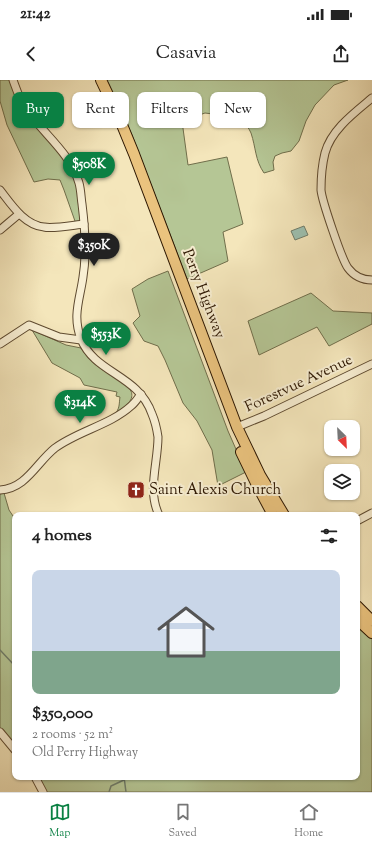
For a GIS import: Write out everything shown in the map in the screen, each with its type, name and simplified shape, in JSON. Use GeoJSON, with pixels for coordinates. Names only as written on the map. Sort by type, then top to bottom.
{"type":"FeatureCollection","features":[{"type":"Feature","properties":{"kind":"highway","name":"Perry Highway"},"geometry":{"type":"LineString","coordinates":[[93,80],[121,140],[231,430],[249,470],[271,512]]}},
{"type":"Feature","properties":{"kind":"highway","name":"Perry Highway"},"geometry":{"type":"LineString","coordinates":[[101,80],[132,148],[237,427],[260,475],[282,512]]}},
{"type":"Feature","properties":{"kind":"highway"},"geometry":{"type":"LineString","coordinates":[[360,609],[372,621]]}},
{"type":"Feature","properties":{"kind":"highway"},"geometry":{"type":"LineString","coordinates":[[360,622],[372,633]]}},
{"type":"Feature","properties":{"kind":"street"},"geometry":{"type":"LineString","coordinates":[[13,80],[23,105],[66,157],[74,170],[79,185],[84,224],[85,249],[83,276],[76,315],[79,332],[81,340],[91,356],[100,364],[131,384],[141,394],[151,410],[158,437],[154,486],[155,503],[158,512]]}},
{"type":"Feature","properties":{"kind":"street"},"geometry":{"type":"LineString","coordinates":[[372,98],[336,131],[325,152],[321,191],[347,266],[358,276],[367,280],[372,280]]}},
{"type":"Feature","properties":{"kind":"street"},"geometry":{"type":"LineString","coordinates":[[0,190],[19,214],[32,223],[44,227],[84,224]]}},
{"type":"Feature","properties":{"kind":"street"},"geometry":{"type":"LineString","coordinates":[[0,230],[19,214]]}},
{"type":"Feature","properties":{"kind":"street"},"geometry":{"type":"LineString","coordinates":[[0,344],[29,325],[59,338],[81,340]]}},
{"type":"Feature","properties":{"kind":"street","name":"Forestvue Avenue"},"geometry":{"type":"LineString","coordinates":[[237,427],[264,416],[372,364]]}},
{"type":"Feature","properties":{"kind":"street"},"geometry":{"type":"LineString","coordinates":[[0,490],[12,488],[20,483],[56,448],[118,416],[131,406],[141,394]]}},
{"type":"Feature","properties":{"kind":"street"},"geometry":{"type":"LineString","coordinates":[[360,519],[372,513]]}},
{"type":"Feature","properties":{"kind":"street"},"geometry":{"type":"LineString","coordinates":[[0,732],[12,746]]}},
{"type":"Feature","properties":{"kind":"street"},"geometry":{"type":"LineString","coordinates":[[37,780],[43,792]]}},
{"type":"Feature","properties":{"kind":"green space"},"geometry":{"type":"Polygon","coordinates":[[[0,80],[13,80],[18,92],[12,92],[12,128],[41,128],[74,170],[84,224],[76,224],[60,180],[48,179],[34,182],[7,125],[0,101],[0,80]]]}},
{"type":"Feature","properties":{"kind":"green space"},"geometry":{"type":"Polygon","coordinates":[[[106,80],[348,80],[334,85],[315,105],[306,121],[299,141],[291,151],[275,156],[273,162],[274,170],[264,173],[257,159],[251,133],[248,128],[266,128],[266,92],[210,92],[210,114],[202,114],[202,92],[137,92],[137,128],[183,128],[188,165],[227,157],[243,224],[223,232],[228,261],[187,279],[129,128],[129,92],[112,92],[106,80]]]}},
{"type":"Feature","properties":{"kind":"green space"},"geometry":{"type":"Polygon","coordinates":[[[168,271],[228,431],[246,472],[218,486],[212,450],[197,421],[183,403],[158,346],[144,341],[133,323],[140,316],[132,289],[148,279],[168,271]]]}},
{"type":"Feature","properties":{"kind":"green space"},"geometry":{"type":"Polygon","coordinates":[[[311,293],[333,311],[372,313],[372,324],[329,346],[317,327],[259,355],[248,321],[311,293]]]}},
{"type":"Feature","properties":{"kind":"green space"},"geometry":{"type":"Polygon","coordinates":[[[32,330],[66,345],[81,348],[94,364],[128,387],[132,393],[131,399],[116,413],[119,407],[120,397],[116,396],[117,392],[84,385],[80,378],[52,363],[32,330]]]}},
{"type":"Feature","properties":{"kind":"green space"},"geometry":{"type":"Polygon","coordinates":[[[4,493],[9,510],[12,514],[12,746],[0,732],[0,494],[4,493]]]}},
{"type":"Feature","properties":{"kind":"green space"},"geometry":{"type":"Polygon","coordinates":[[[360,622],[372,633],[372,792],[43,792],[37,780],[360,780],[360,622]]]}},
{"type":"Feature","properties":{"kind":"shaded area"},"geometry":{"type":"Polygon","coordinates":[[[304,226],[308,235],[295,240],[291,231],[304,226]]]}},
{"type":"Feature","properties":{"kind":"waterway"},"geometry":{"type":"LineString","coordinates":[[0,650],[12,663]]}},
{"type":"Feature","properties":{"kind":"waterway"},"geometry":{"type":"LineString","coordinates":[[124,780],[126,792]]}},
{"type":"Feature","properties":{"kind":"waterway"},"geometry":{"type":"LineString","coordinates":[[109,792],[111,786],[124,780]]}},
{"type":"Feature","properties":{"kind":"place","name":"Saint Alexis Church"},"geometry":{"type":"Point","coordinates":[136,490]}}]}
